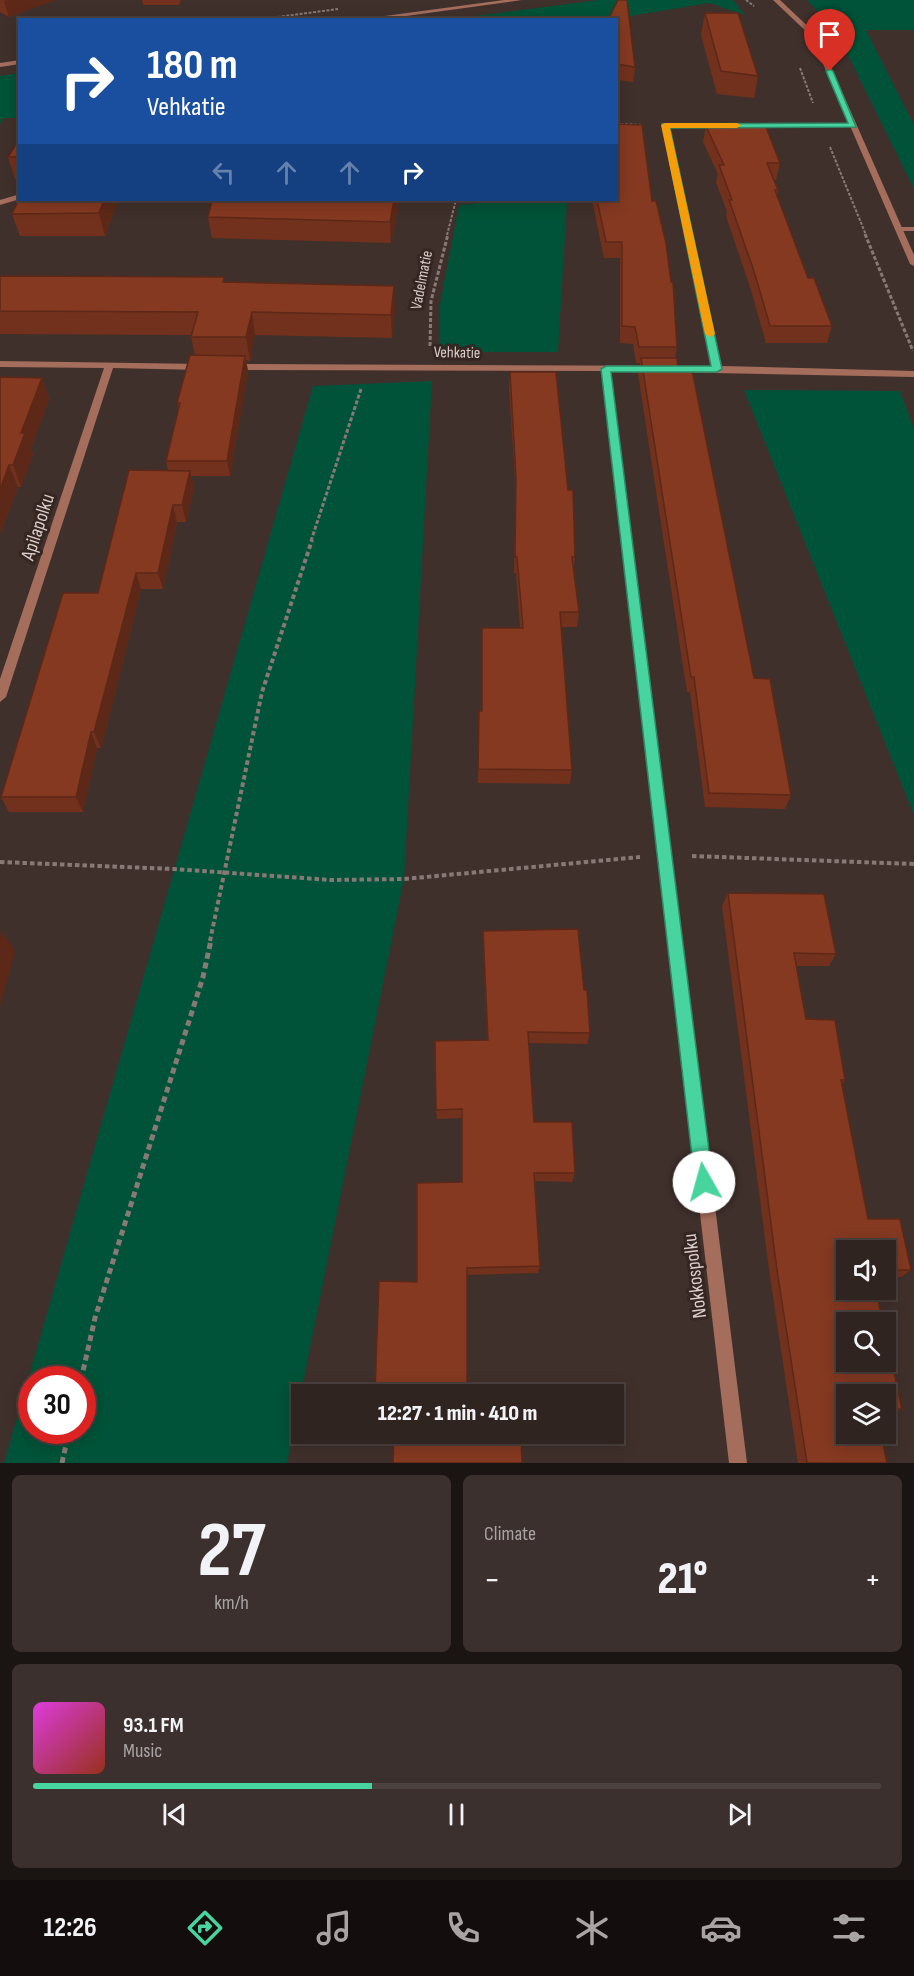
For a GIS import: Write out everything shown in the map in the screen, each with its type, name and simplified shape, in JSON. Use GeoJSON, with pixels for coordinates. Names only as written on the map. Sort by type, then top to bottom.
{"type":"FeatureCollection","features":[{"type":"Feature","properties":{"kind":"street"},"geometry":{"type":"LineString","coordinates":[[374,18],[519,0]]}},
{"type":"Feature","properties":{"kind":"street"},"geometry":{"type":"LineString","coordinates":[[776,0],[814,34],[914,264]]}},
{"type":"Feature","properties":{"kind":"street"},"geometry":{"type":"LineString","coordinates":[[0,65],[18,62]]}},
{"type":"Feature","properties":{"kind":"street"},"geometry":{"type":"LineString","coordinates":[[717,369],[665,125],[853,125]]}},
{"type":"Feature","properties":{"kind":"street"},"geometry":{"type":"LineString","coordinates":[[0,202],[18,197]]}},
{"type":"Feature","properties":{"kind":"street"},"geometry":{"type":"LineString","coordinates":[[899,229],[914,229]]}},
{"type":"Feature","properties":{"kind":"street","name":"Vehkatie"},"geometry":{"type":"LineString","coordinates":[[0,364],[717,369],[914,374]]}},
{"type":"Feature","properties":{"kind":"street","name":"Apilapolku"},"geometry":{"type":"LineString","coordinates":[[0,697],[109,366]]}},
{"type":"Feature","properties":{"kind":"street","name":"Nokkospolku"},"geometry":{"type":"LineString","coordinates":[[606,369],[738,1463]]}},
{"type":"Feature","properties":{"kind":"path"},"geometry":{"type":"LineString","coordinates":[[746,0],[760,11]]}},
{"type":"Feature","properties":{"kind":"path"},"geometry":{"type":"LineString","coordinates":[[796,59],[914,355]]}},
{"type":"Feature","properties":{"kind":"path","name":"Vadelmatie"},"geometry":{"type":"LineString","coordinates":[[430,367],[430,301],[456,201]]}},
{"type":"Feature","properties":{"kind":"path"},"geometry":{"type":"LineString","coordinates":[[84,1366],[95,1318],[203,976],[262,692],[362,386],[371,367]]}},
{"type":"Feature","properties":{"kind":"path"},"geometry":{"type":"LineString","coordinates":[[0,862],[174,869],[330,880],[404,879],[664,855],[914,864]]}},
{"type":"Feature","properties":{"kind":"path"},"geometry":{"type":"LineString","coordinates":[[62,1463],[66,1444]]}},
{"type":"Feature","properties":{"kind":"green space"},"geometry":{"type":"Polygon","coordinates":[[[598,0],[733,0],[745,15],[709,3],[618,18],[460,18],[598,0]]]}},
{"type":"Feature","properties":{"kind":"green space"},"geometry":{"type":"Polygon","coordinates":[[[807,0],[914,0],[914,30],[866,30],[914,125],[914,189],[837,33],[807,0]]]}},
{"type":"Feature","properties":{"kind":"green space"},"geometry":{"type":"Polygon","coordinates":[[[18,73],[18,118],[3,118],[0,124],[0,76],[18,73]]]}},
{"type":"Feature","properties":{"kind":"green space"},"geometry":{"type":"Polygon","coordinates":[[[567,201],[558,352],[439,352],[440,304],[459,205],[490,202],[567,201]]]}},
{"type":"Feature","properties":{"kind":"green space"},"geometry":{"type":"Polygon","coordinates":[[[432,381],[404,879],[303,1384],[291,1384],[291,1443],[287,1463],[4,1463],[18,1414],[18,1444],[96,1444],[96,1366],[32,1366],[313,386],[432,381]]]}},
{"type":"Feature","properties":{"kind":"green space"},"geometry":{"type":"Polygon","coordinates":[[[744,390],[900,391],[914,429],[914,815],[744,390]]]}},
{"type":"Feature","properties":{"kind":"building"},"geometry":{"type":"Polygon","coordinates":[[[618,0],[627,0],[635,67],[618,64],[618,18],[609,18],[618,0]]]}},
{"type":"Feature","properties":{"kind":"building"},"geometry":{"type":"Polygon","coordinates":[[[705,13],[738,13],[758,76],[721,71],[705,13]]]}},
{"type":"Feature","properties":{"kind":"building"},"geometry":{"type":"Polygon","coordinates":[[[618,124],[642,125],[652,201],[656,201],[666,243],[671,282],[673,282],[677,347],[639,347],[635,327],[622,326],[622,242],[606,242],[597,201],[618,201],[618,124]]]}},
{"type":"Feature","properties":{"kind":"building"},"geometry":{"type":"Polygon","coordinates":[[[706,126],[766,127],[780,163],[767,163],[778,190],[775,190],[808,278],[814,278],[832,326],[770,326],[754,271],[729,200],[732,200],[719,165],[724,165],[706,126]]]}},
{"type":"Feature","properties":{"kind":"building"},"geometry":{"type":"Polygon","coordinates":[[[18,141],[18,157],[8,157],[18,141]]]}},
{"type":"Feature","properties":{"kind":"building"},"geometry":{"type":"Polygon","coordinates":[[[18,201],[104,201],[99,213],[12,214],[18,201]]]}},
{"type":"Feature","properties":{"kind":"building"},"geometry":{"type":"Polygon","coordinates":[[[212,201],[394,201],[390,222],[208,217],[212,201]]]}},
{"type":"Feature","properties":{"kind":"building"},"geometry":{"type":"Polygon","coordinates":[[[0,276],[224,277],[223,282],[394,286],[391,315],[252,312],[246,337],[191,337],[198,312],[0,311],[0,276]]]}},
{"type":"Feature","properties":{"kind":"building"},"geometry":{"type":"Polygon","coordinates":[[[190,355],[245,356],[227,461],[166,461],[180,403],[177,403],[190,355]]]}},
{"type":"Feature","properties":{"kind":"building"},"geometry":{"type":"Polygon","coordinates":[[[641,358],[677,358],[678,370],[692,370],[754,678],[770,679],[791,795],[709,793],[694,677],[691,677],[641,358]]]}},
{"type":"Feature","properties":{"kind":"building"},"geometry":{"type":"Polygon","coordinates":[[[510,372],[556,372],[568,490],[573,490],[575,557],[572,557],[579,612],[560,612],[572,770],[478,769],[479,711],[482,711],[482,628],[523,628],[517,557],[515,557],[516,478],[510,372]]]}},
{"type":"Feature","properties":{"kind":"building"},"geometry":{"type":"Polygon","coordinates":[[[0,377],[42,378],[21,433],[25,433],[13,465],[9,465],[0,490],[0,377]]]}},
{"type":"Feature","properties":{"kind":"building"},"geometry":{"type":"Polygon","coordinates":[[[129,470],[190,471],[182,505],[173,505],[158,573],[136,573],[94,732],[91,732],[76,797],[1,797],[63,593],[98,593],[129,470]]]}},
{"type":"Feature","properties":{"kind":"building"},"geometry":{"type":"Polygon","coordinates":[[[728,893],[824,894],[836,954],[794,953],[806,1019],[835,1020],[845,1080],[841,1080],[868,1219],[900,1219],[911,1270],[896,1270],[896,1240],[836,1240],[836,1300],[878,1300],[881,1312],[836,1312],[836,1372],[894,1372],[902,1409],[896,1409],[896,1384],[836,1384],[836,1444],[883,1444],[887,1463],[807,1463],[777,1270],[728,893]]]}},
{"type":"Feature","properties":{"kind":"building"},"geometry":{"type":"Polygon","coordinates":[[[578,929],[584,990],[587,990],[590,1033],[528,1032],[534,1122],[572,1122],[575,1173],[534,1173],[540,1266],[467,1268],[467,1384],[375,1384],[379,1281],[417,1282],[417,1183],[462,1182],[462,1109],[436,1110],[435,1041],[488,1040],[483,931],[578,929]]]}},
{"type":"Feature","properties":{"kind":"building"},"geometry":{"type":"Polygon","coordinates":[[[394,1444],[521,1444],[522,1463],[393,1463],[394,1444]]]}},
{"type":"Feature","properties":{"kind":"slow traffic"},"geometry":{"type":"LineString","coordinates":[[710,334],[665,125],[737,125]]}},
{"type":"Feature","properties":{"kind":"route"},"geometry":{"type":"LineString","coordinates":[[704,1182],[606,369],[717,369],[665,125],[853,125],[830,71]]}}]}
